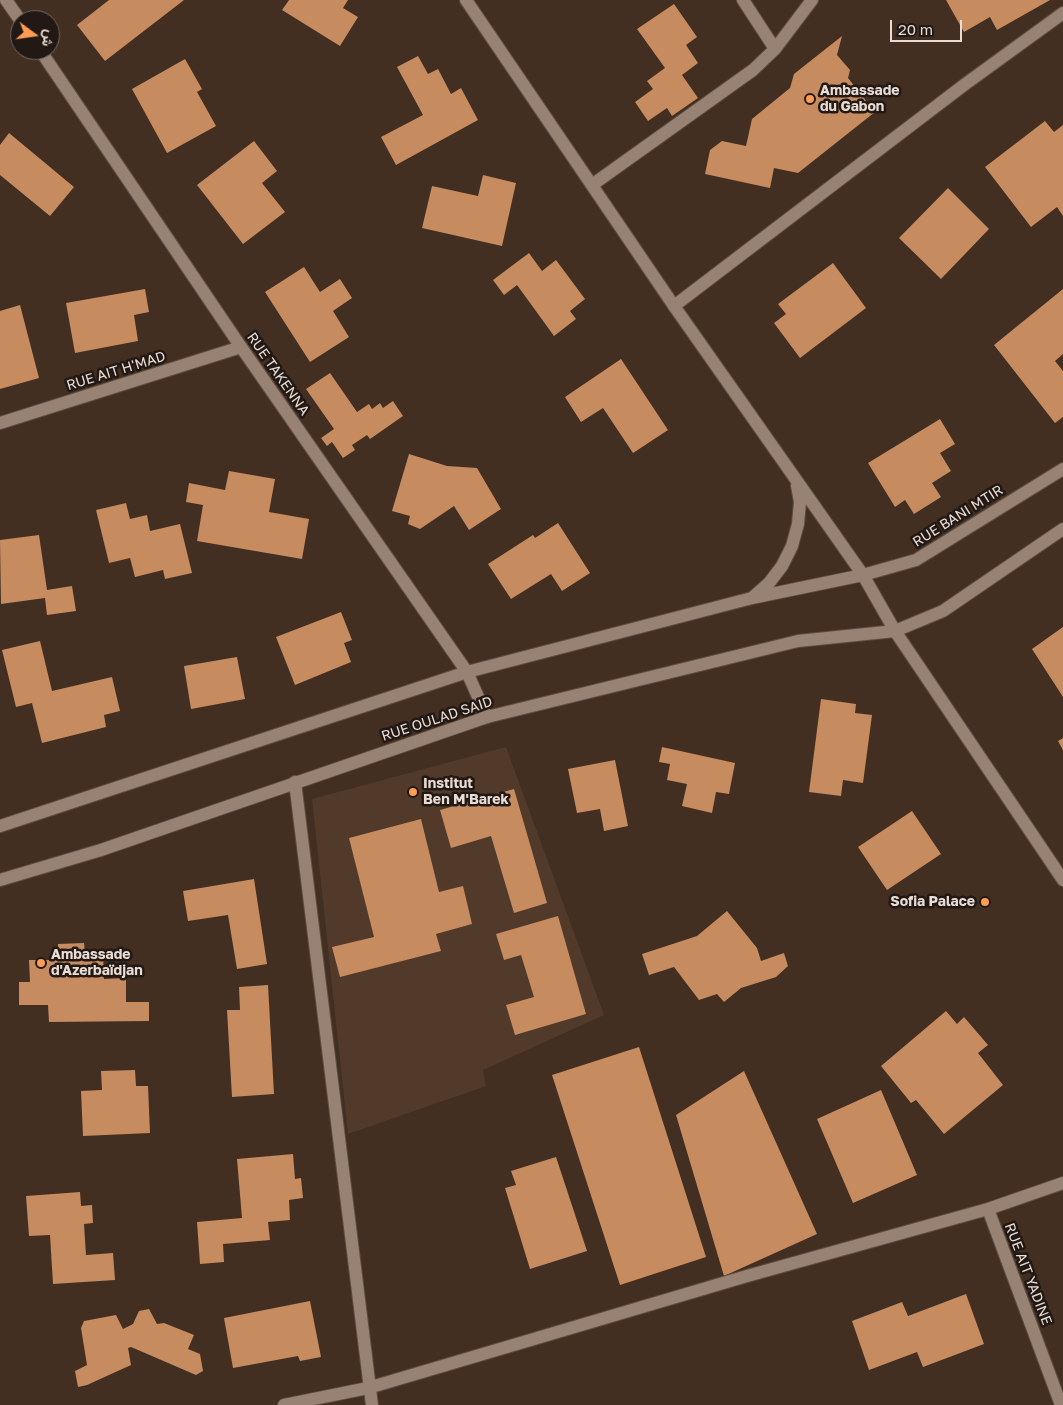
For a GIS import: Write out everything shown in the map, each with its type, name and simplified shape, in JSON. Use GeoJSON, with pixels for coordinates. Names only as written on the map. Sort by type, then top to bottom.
{"type":"FeatureCollection","features":[{"type":"Feature","properties":{"kind":"street"},"geometry":{"type":"LineString","coordinates":[[466,0],[674,306],[863,576],[895,631],[1063,880]]}},
{"type":"Feature","properties":{"kind":"street"},"geometry":{"type":"LineString","coordinates":[[742,0],[775,49]]}},
{"type":"Feature","properties":{"kind":"street"},"geometry":{"type":"LineString","coordinates":[[592,185],[753,70],[775,49],[812,0]]}},
{"type":"Feature","properties":{"kind":"street"},"geometry":{"type":"LineString","coordinates":[[674,306],[1063,13]]}},
{"type":"Feature","properties":{"kind":"street","name":"RUE TAKENNA"},"geometry":{"type":"LineString","coordinates":[[47,60],[241,347],[467,672],[487,717]]}},
{"type":"Feature","properties":{"kind":"street","name":"RUE AIT H'MAD"},"geometry":{"type":"LineString","coordinates":[[0,423],[241,347]]}},
{"type":"Feature","properties":{"kind":"street","name":"RUE BANI MTIR"},"geometry":{"type":"LineString","coordinates":[[863,576],[916,560],[1063,468]]}},
{"type":"Feature","properties":{"kind":"street"},"geometry":{"type":"LineString","coordinates":[[752,598],[769,583],[782,566],[792,546],[798,524],[800,502],[796,481]]}},
{"type":"Feature","properties":{"kind":"street"},"geometry":{"type":"LineString","coordinates":[[895,631],[944,612],[1063,528]]}},
{"type":"Feature","properties":{"kind":"street"},"geometry":{"type":"LineString","coordinates":[[0,826],[467,672],[752,598],[863,576]]}},
{"type":"Feature","properties":{"kind":"street","name":"RUE OULAD SAID"},"geometry":{"type":"LineString","coordinates":[[0,880],[101,850],[487,717],[798,641],[895,631]]}},
{"type":"Feature","properties":{"kind":"street"},"geometry":{"type":"LineString","coordinates":[[295,782],[368,1388],[372,1405]]}},
{"type":"Feature","properties":{"kind":"street"},"geometry":{"type":"LineString","coordinates":[[284,1405],[368,1388],[747,1276],[988,1209],[1063,1183]]}},
{"type":"Feature","properties":{"kind":"street","name":"RUE AIT YADINE"},"geometry":{"type":"LineString","coordinates":[[988,1209],[1061,1405]]}},
{"type":"Feature","properties":{"kind":"shaded area"},"geometry":{"type":"Polygon","coordinates":[[[506,747],[604,1015],[483,1070],[486,1086],[348,1134],[312,799],[506,747]]]}},
{"type":"Feature","properties":{"kind":"building"},"geometry":{"type":"Polygon","coordinates":[[[109,0],[184,0],[105,61],[77,25],[109,0]]]}},
{"type":"Feature","properties":{"kind":"building"},"geometry":{"type":"Polygon","coordinates":[[[289,0],[348,0],[343,8],[358,17],[340,46],[282,10],[289,0]]]}},
{"type":"Feature","properties":{"kind":"building"},"geometry":{"type":"Polygon","coordinates":[[[946,0],[1050,0],[997,30],[990,17],[964,32],[946,0]]]}},
{"type":"Feature","properties":{"kind":"building"},"geometry":{"type":"Polygon","coordinates":[[[674,4],[697,37],[686,45],[698,63],[682,75],[698,98],[672,116],[667,108],[648,121],[635,102],[653,89],[647,81],[665,68],[637,29],[674,4]]]}},
{"type":"Feature","properties":{"kind":"building"},"geometry":{"type":"Polygon","coordinates":[[[842,36],[837,55],[850,70],[848,78],[875,112],[798,173],[774,168],[770,188],[705,174],[710,150],[722,141],[746,146],[752,119],[790,88],[794,74],[842,36]]]}},
{"type":"Feature","properties":{"kind":"building"},"geometry":{"type":"Polygon","coordinates":[[[418,56],[428,74],[438,69],[451,94],[461,88],[478,120],[396,165],[381,137],[423,115],[397,67],[418,56]]]}},
{"type":"Feature","properties":{"kind":"building"},"geometry":{"type":"Polygon","coordinates":[[[185,59],[202,89],[197,92],[216,126],[167,153],[132,89],[185,59]]]}},
{"type":"Feature","properties":{"kind":"building"},"geometry":{"type":"Polygon","coordinates":[[[1045,121],[1054,132],[1063,125],[1063,216],[1057,207],[1031,227],[985,167],[1045,121]]]}},
{"type":"Feature","properties":{"kind":"building"},"geometry":{"type":"Polygon","coordinates":[[[9,133],[74,187],[50,216],[0,175],[0,145],[9,133]]]}},
{"type":"Feature","properties":{"kind":"building"},"geometry":{"type":"Polygon","coordinates":[[[254,141],[277,171],[262,183],[285,212],[243,244],[197,185],[254,141]]]}},
{"type":"Feature","properties":{"kind":"building"},"geometry":{"type":"Polygon","coordinates":[[[483,175],[516,183],[502,246],[422,228],[432,186],[478,196],[483,175]]]}},
{"type":"Feature","properties":{"kind":"building"},"geometry":{"type":"Polygon","coordinates":[[[948,188],[989,229],[941,279],[899,238],[948,188]]]}},
{"type":"Feature","properties":{"kind":"building"},"geometry":{"type":"Polygon","coordinates":[[[529,253],[542,271],[556,260],[585,299],[570,311],[576,319],[554,336],[517,285],[504,295],[493,280],[529,253]]]}},
{"type":"Feature","properties":{"kind":"building"},"geometry":{"type":"Polygon","coordinates":[[[833,263],[866,308],[800,358],[774,323],[786,314],[778,304],[833,263]]]}},
{"type":"Feature","properties":{"kind":"building"},"geometry":{"type":"Polygon","coordinates":[[[304,267],[320,292],[340,279],[352,298],[333,311],[349,337],[310,362],[265,292],[304,267]]]}},
{"type":"Feature","properties":{"kind":"building"},"geometry":{"type":"Polygon","coordinates":[[[145,289],[149,312],[134,315],[138,341],[75,353],[66,303],[145,289]]]}},
{"type":"Feature","properties":{"kind":"building"},"geometry":{"type":"Polygon","coordinates":[[[1063,289],[1063,354],[1055,361],[1063,371],[1063,417],[1055,423],[994,345],[1063,289]]]}},
{"type":"Feature","properties":{"kind":"building"},"geometry":{"type":"Polygon","coordinates":[[[20,305],[39,378],[0,389],[0,311],[20,305]]]}},
{"type":"Feature","properties":{"kind":"building"},"geometry":{"type":"Polygon","coordinates":[[[621,359],[668,430],[633,453],[603,408],[581,422],[565,397],[621,359]]]}},
{"type":"Feature","properties":{"kind":"building"},"geometry":{"type":"Polygon","coordinates":[[[330,373],[357,412],[369,404],[372,409],[380,403],[383,408],[393,401],[403,416],[370,439],[367,435],[352,445],[355,450],[343,458],[332,442],[327,446],[321,438],[334,429],[306,389],[330,373]]]}},
{"type":"Feature","properties":{"kind":"building"},"geometry":{"type":"Polygon","coordinates":[[[940,419],[955,444],[940,453],[951,471],[932,483],[941,497],[914,514],[905,500],[895,507],[868,463],[940,419]]]}},
{"type":"Feature","properties":{"kind":"building"},"geometry":{"type":"Polygon","coordinates":[[[409,454],[447,466],[477,468],[501,509],[469,530],[454,506],[420,529],[408,524],[410,516],[392,511],[409,454]]]}},
{"type":"Feature","properties":{"kind":"building"},"geometry":{"type":"Polygon","coordinates":[[[229,471],[275,479],[269,512],[309,519],[302,559],[197,541],[203,505],[186,502],[189,483],[225,490],[229,471]]]}},
{"type":"Feature","properties":{"kind":"building"},"geometry":{"type":"Polygon","coordinates":[[[126,503],[130,519],[147,515],[150,531],[180,524],[192,573],[165,579],[163,570],[135,577],[130,558],[109,563],[96,510],[126,503]]]}},
{"type":"Feature","properties":{"kind":"building"},"geometry":{"type":"Polygon","coordinates":[[[558,523],[590,573],[562,591],[551,574],[511,599],[488,564],[533,535],[535,538],[558,523]]]}},
{"type":"Feature","properties":{"kind":"building"},"geometry":{"type":"Polygon","coordinates":[[[39,535],[47,590],[72,586],[76,611],[47,615],[45,598],[1,604],[0,540],[39,535]]]}},
{"type":"Feature","properties":{"kind":"building"},"geometry":{"type":"Polygon","coordinates":[[[341,612],[352,640],[344,643],[351,662],[295,685],[276,637],[341,612]]]}},
{"type":"Feature","properties":{"kind":"building"},"geometry":{"type":"Polygon","coordinates":[[[1063,627],[1063,697],[1032,649],[1063,627]]]}},
{"type":"Feature","properties":{"kind":"building"},"geometry":{"type":"Polygon","coordinates":[[[40,641],[52,691],[112,677],[120,711],[104,715],[106,727],[42,743],[32,703],[16,707],[2,650],[40,641]]]}},
{"type":"Feature","properties":{"kind":"building"},"geometry":{"type":"Polygon","coordinates":[[[237,657],[245,699],[191,709],[184,666],[237,657]]]}},
{"type":"Feature","properties":{"kind":"building"},"geometry":{"type":"Polygon","coordinates":[[[821,699],[856,704],[855,713],[872,715],[863,783],[843,780],[841,796],[809,792],[821,699]]]}},
{"type":"Feature","properties":{"kind":"building"},"geometry":{"type":"Polygon","coordinates":[[[1063,738],[1063,750],[1058,741],[1063,738]]]}},
{"type":"Feature","properties":{"kind":"building"},"geometry":{"type":"Polygon","coordinates":[[[662,747],[735,763],[729,794],[716,792],[712,813],[682,806],[687,784],[667,780],[670,764],[659,762],[662,747]]]}},
{"type":"Feature","properties":{"kind":"building"},"geometry":{"type":"Polygon","coordinates":[[[615,760],[628,826],[604,831],[600,809],[577,813],[568,769],[615,760]]]}},
{"type":"Feature","properties":{"kind":"building"},"geometry":{"type":"Polygon","coordinates":[[[514,789],[547,903],[514,913],[491,836],[451,848],[440,810],[514,789]]]}},
{"type":"Feature","properties":{"kind":"building"},"geometry":{"type":"Polygon","coordinates":[[[912,811],[941,854],[887,890],[858,847],[912,811]]]}},
{"type":"Feature","properties":{"kind":"building"},"geometry":{"type":"Polygon","coordinates":[[[421,819],[439,892],[463,886],[472,924],[436,934],[441,951],[340,977],[332,947],[374,937],[349,838],[421,819]]]}},
{"type":"Feature","properties":{"kind":"building"},"geometry":{"type":"Polygon","coordinates":[[[254,879],[267,964],[237,969],[228,915],[188,921],[183,891],[254,879]]]}},
{"type":"Feature","properties":{"kind":"building"},"geometry":{"type":"Polygon","coordinates":[[[727,911],[757,948],[761,961],[784,953],[788,966],[776,977],[741,988],[724,1002],[717,994],[699,1000],[674,967],[649,975],[642,954],[697,936],[727,911]]]}},
{"type":"Feature","properties":{"kind":"building"},"geometry":{"type":"Polygon","coordinates":[[[558,916],[586,1014],[515,1035],[506,1005],[534,997],[521,955],[504,960],[496,934],[558,916]]]}},
{"type":"Feature","properties":{"kind":"building"},"geometry":{"type":"Polygon","coordinates":[[[84,943],[85,954],[103,953],[104,979],[126,978],[126,1002],[149,1002],[149,1021],[49,1022],[48,1005],[19,1005],[19,982],[30,982],[29,960],[58,960],[58,944],[84,943]]]}},
{"type":"Feature","properties":{"kind":"building"},"geometry":{"type":"Polygon","coordinates":[[[268,985],[274,1094],[232,1097],[227,1010],[240,1010],[239,987],[268,985]]]}},
{"type":"Feature","properties":{"kind":"building"},"geometry":{"type":"Polygon","coordinates":[[[946,1011],[957,1024],[964,1017],[988,1045],[978,1053],[1003,1085],[944,1134],[916,1100],[911,1103],[881,1066],[946,1011]]]}},
{"type":"Feature","properties":{"kind":"building"},"geometry":{"type":"Polygon","coordinates":[[[639,1047],[706,1257],[620,1285],[552,1075],[639,1047]]]}},
{"type":"Feature","properties":{"kind":"building"},"geometry":{"type":"Polygon","coordinates":[[[135,1070],[136,1086],[148,1086],[150,1133],[83,1136],[81,1091],[102,1090],[101,1071],[135,1070]]]}},
{"type":"Feature","properties":{"kind":"building"},"geometry":{"type":"Polygon","coordinates":[[[744,1071],[817,1234],[724,1276],[676,1115],[744,1071]]]}},
{"type":"Feature","properties":{"kind":"building"},"geometry":{"type":"Polygon","coordinates":[[[881,1090],[917,1175],[853,1203],[817,1119],[881,1090]]]}},
{"type":"Feature","properties":{"kind":"building"},"geometry":{"type":"Polygon","coordinates":[[[293,1154],[295,1179],[301,1178],[303,1198],[289,1200],[290,1220],[268,1222],[270,1240],[223,1244],[224,1262],[200,1264],[197,1222],[242,1218],[237,1159],[293,1154]]]}},
{"type":"Feature","properties":{"kind":"building"},"geometry":{"type":"Polygon","coordinates":[[[556,1157],[587,1251],[530,1269],[505,1188],[516,1185],[511,1171],[556,1157]]]}},
{"type":"Feature","properties":{"kind":"building"},"geometry":{"type":"Polygon","coordinates":[[[80,1192],[81,1206],[92,1205],[93,1223],[84,1224],[86,1255],[113,1253],[115,1280],[53,1284],[50,1235],[29,1236],[26,1196],[80,1192]]]}},
{"type":"Feature","properties":{"kind":"building"},"geometry":{"type":"Polygon","coordinates":[[[966,1294],[984,1344],[923,1367],[917,1352],[869,1370],[852,1321],[902,1302],[908,1316],[966,1294]]]}},
{"type":"Feature","properties":{"kind":"building"},"geometry":{"type":"Polygon","coordinates":[[[310,1301],[321,1357],[300,1361],[298,1356],[233,1368],[224,1318],[310,1301]]]}},
{"type":"Feature","properties":{"kind":"building"},"geometry":{"type":"Polygon","coordinates":[[[149,1309],[157,1324],[164,1323],[194,1335],[188,1349],[200,1354],[203,1371],[196,1375],[131,1347],[128,1348],[131,1365],[87,1385],[78,1387],[75,1371],[87,1365],[81,1328],[84,1321],[116,1315],[123,1329],[133,1324],[139,1311],[149,1309]]]}},
{"type":"Feature","properties":{"kind":"place","name":"Ambassade du Gabon"},"geometry":{"type":"Point","coordinates":[810,99]}},
{"type":"Feature","properties":{"kind":"place","name":"Institut Ben M'Barek"},"geometry":{"type":"Point","coordinates":[413,792]}},
{"type":"Feature","properties":{"kind":"place","name":"Sofia Palace"},"geometry":{"type":"Point","coordinates":[985,902]}},
{"type":"Feature","properties":{"kind":"place","name":"Ambassade d'Azerbaïdjan"},"geometry":{"type":"Point","coordinates":[41,963]}}]}
